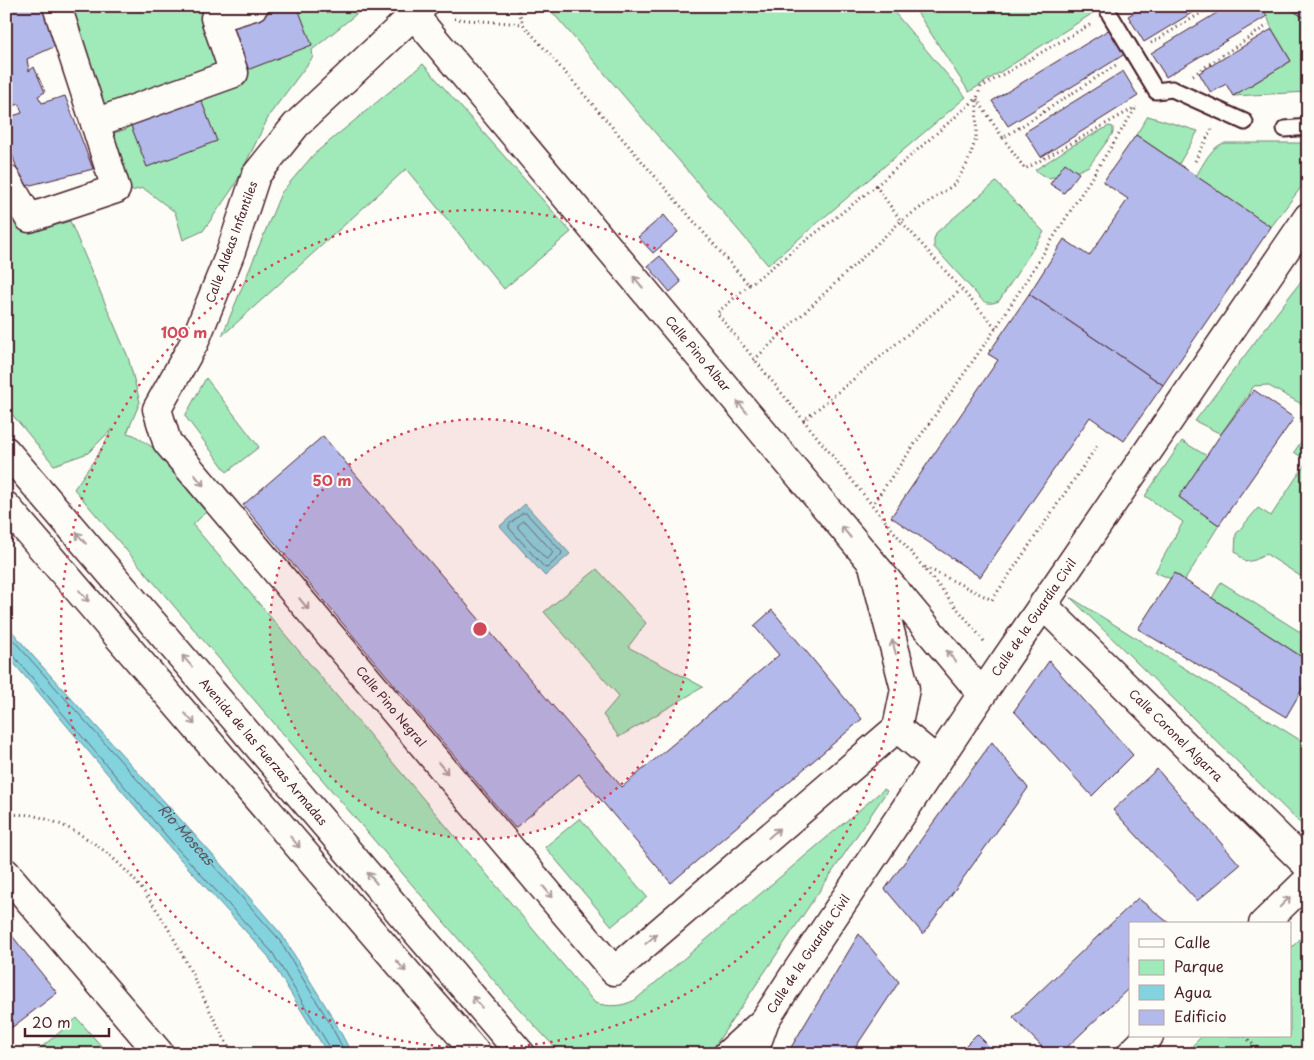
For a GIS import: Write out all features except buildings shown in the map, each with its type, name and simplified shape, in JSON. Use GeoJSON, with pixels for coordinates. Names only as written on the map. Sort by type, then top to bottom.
{"type":"FeatureCollection","features":[{"type":"Feature","properties":{"kind":"street"},"geometry":{"type":"LineString","coordinates":[[6,179],[29,218],[116,189],[57,6]]}},
{"type":"Feature","properties":{"kind":"street"},"geometry":{"type":"LineString","coordinates":[[95,123],[234,73],[215,18],[254,6]]}},
{"type":"Feature","properties":{"kind":"street","name":"Calle Aldeas Infantiles"},"geometry":{"type":"LineString","coordinates":[[167,442],[157,409],[194,343],[230,254],[256,175],[296,125],[418,10]]}},
{"type":"Feature","properties":{"kind":"street","name":"Calle Pino Albar"},"geometry":{"type":"LineString","coordinates":[[418,10],[982,694]]}},
{"type":"Feature","properties":{"kind":"street","name":"Calle de la Guardia Civil"},"geometry":{"type":"LineString","coordinates":[[728,1054],[765,1020],[982,694],[1308,217]]}},
{"type":"Feature","properties":{"kind":"street","name":"Calle Pino Negral"},"geometry":{"type":"LineString","coordinates":[[167,442],[614,971],[897,728]]}},
{"type":"Feature","properties":{"kind":"street","name":"Avenida de las Fuerzas Armadas"},"geometry":{"type":"LineString","coordinates":[[6,451],[521,1054]]}},
{"type":"Feature","properties":{"kind":"street"},"geometry":{"type":"LineString","coordinates":[[6,506],[477,1054]]}},
{"type":"Feature","properties":{"kind":"street"},"geometry":{"type":"LineString","coordinates":[[872,562],[905,689],[897,728],[937,761]]}},
{"type":"Feature","properties":{"kind":"street","name":"Calle Coronel Algarra"},"geometry":{"type":"LineString","coordinates":[[1043,605],[1308,866]]}},
{"type":"Feature","properties":{"kind":"street"},"geometry":{"type":"LineString","coordinates":[[6,873],[160,1054]]}},
{"type":"Feature","properties":{"kind":"street"},"geometry":{"type":"LineString","coordinates":[[1265,922],[1308,880]]}},
{"type":"Feature","properties":{"kind":"street","name":"Calle de la Guardia Civil"},"geometry":{"type":"LineString","coordinates":[[753,1054],[765,1020]]}},
{"type":"Feature","properties":{"kind":"street"},"geometry":{"type":"LineString","coordinates":[[1131,1054],[1147,1038]]}},
{"type":"Feature","properties":{"kind":"lane"},"geometry":{"type":"LineString","coordinates":[[1109,13],[1156,91],[1172,89],[1245,122]]}},
{"type":"Feature","properties":{"kind":"lane"},"geometry":{"type":"LineString","coordinates":[[1285,129],[1308,127]]}},
{"type":"Feature","properties":{"kind":"path"},"geometry":{"type":"LineString","coordinates":[[517,6],[524,24],[749,285]]}},
{"type":"Feature","properties":{"kind":"path"},"geometry":{"type":"LineString","coordinates":[[1003,138],[1134,53],[1213,6]]}},
{"type":"Feature","properties":{"kind":"path"},"geometry":{"type":"LineString","coordinates":[[754,360],[901,221],[955,184],[968,164],[976,140],[977,98],[981,87],[1109,13]]}},
{"type":"Feature","properties":{"kind":"path"},"geometry":{"type":"LineString","coordinates":[[451,19],[524,24]]}},
{"type":"Feature","properties":{"kind":"path"},"geometry":{"type":"LineString","coordinates":[[1172,89],[1268,25]]}},
{"type":"Feature","properties":{"kind":"path"},"geometry":{"type":"LineString","coordinates":[[977,98],[1025,169],[1137,106],[1156,91]]}},
{"type":"Feature","properties":{"kind":"path"},"geometry":{"type":"LineString","coordinates":[[977,98],[876,186],[716,313],[1003,664]]}},
{"type":"Feature","properties":{"kind":"path"},"geometry":{"type":"LineString","coordinates":[[872,505],[996,328],[1137,106]]}},
{"type":"Feature","properties":{"kind":"path"},"geometry":{"type":"LineString","coordinates":[[1195,161],[1222,111]]}},
{"type":"Feature","properties":{"kind":"path"},"geometry":{"type":"LineString","coordinates":[[876,186],[901,221],[996,328]]}},
{"type":"Feature","properties":{"kind":"path"},"geometry":{"type":"LineString","coordinates":[[803,420],[961,290]]}},
{"type":"Feature","properties":{"kind":"path"},"geometry":{"type":"LineString","coordinates":[[922,566],[992,600],[1097,446]]}},
{"type":"Feature","properties":{"kind":"path"},"geometry":{"type":"LineString","coordinates":[[6,816],[34,816],[54,821],[80,834],[102,849],[124,868],[160,912],[233,1054]]}},
{"type":"Feature","properties":{"kind":"path"},"geometry":{"type":"LineString","coordinates":[[1247,1038],[1262,1054]]}},
{"type":"Feature","properties":{"kind":"green space"},"geometry":{"type":"Polygon","coordinates":[[[59,6],[366,6],[312,50],[313,57],[270,114],[235,185],[203,231],[183,240],[175,212],[143,188],[127,192],[107,135],[127,129],[128,118],[95,123],[59,6]]]}},
{"type":"Feature","properties":{"kind":"green space"},"geometry":{"type":"Polygon","coordinates":[[[547,6],[889,6],[966,97],[768,265],[547,6]]]}},
{"type":"Feature","properties":{"kind":"green space"},"geometry":{"type":"Polygon","coordinates":[[[913,6],[1104,6],[969,92],[913,6]]]}},
{"type":"Feature","properties":{"kind":"green space"},"geometry":{"type":"Polygon","coordinates":[[[1261,6],[1295,6],[1293,10],[1308,22],[1308,92],[1233,96],[1291,61],[1261,6]]]}},
{"type":"Feature","properties":{"kind":"green space"},"geometry":{"type":"Polygon","coordinates":[[[423,64],[571,232],[504,289],[406,169],[222,336],[281,193],[314,154],[423,64]]]}},
{"type":"Feature","properties":{"kind":"green space"},"geometry":{"type":"Polygon","coordinates":[[[1148,116],[1198,131],[1179,164],[1136,135],[1148,116]]]}},
{"type":"Feature","properties":{"kind":"green space"},"geometry":{"type":"Polygon","coordinates":[[[1109,126],[1113,127],[1113,133],[1089,166],[1078,171],[1049,178],[1035,170],[1070,147],[1109,126]]]}},
{"type":"Feature","properties":{"kind":"green space"},"geometry":{"type":"Polygon","coordinates":[[[1225,143],[1308,143],[1308,178],[1271,227],[1196,176],[1212,152],[1225,143]]]}},
{"type":"Feature","properties":{"kind":"green space"},"geometry":{"type":"Polygon","coordinates":[[[996,182],[1044,232],[999,301],[989,303],[980,298],[934,247],[934,239],[937,232],[996,182]]]}},
{"type":"Feature","properties":{"kind":"green space"},"geometry":{"type":"Polygon","coordinates":[[[6,201],[29,233],[70,221],[128,357],[140,402],[127,433],[134,435],[152,447],[206,512],[193,525],[595,1003],[615,1006],[635,1000],[884,789],[887,791],[714,1047],[706,1054],[561,1054],[508,997],[74,489],[99,453],[112,429],[88,453],[54,465],[6,407],[6,201]]]}},
{"type":"Feature","properties":{"kind":"green space"},"geometry":{"type":"Polygon","coordinates":[[[1308,272],[1308,406],[1267,385],[1254,386],[1221,434],[1195,421],[1308,272]]]}},
{"type":"Feature","properties":{"kind":"green space"},"geometry":{"type":"Polygon","coordinates":[[[206,378],[259,447],[227,472],[185,416],[206,378]]]}},
{"type":"Feature","properties":{"kind":"green space"},"geometry":{"type":"Polygon","coordinates":[[[1308,432],[1308,581],[1266,554],[1255,560],[1245,562],[1235,551],[1236,534],[1258,508],[1271,516],[1307,461],[1294,452],[1308,432]]]}},
{"type":"Feature","properties":{"kind":"green space"},"geometry":{"type":"Polygon","coordinates":[[[1182,441],[1207,456],[1179,497],[1219,525],[1185,580],[1175,573],[1171,579],[1155,572],[1183,522],[1145,496],[1182,441]]]}},
{"type":"Feature","properties":{"kind":"green space"},"geometry":{"type":"Polygon","coordinates":[[[597,569],[646,623],[628,647],[703,687],[619,737],[603,715],[619,696],[544,612],[597,569]]]}},
{"type":"Feature","properties":{"kind":"green space"},"geometry":{"type":"Polygon","coordinates":[[[1221,582],[1308,637],[1308,661],[1212,598],[1221,582]]]}},
{"type":"Feature","properties":{"kind":"green space"},"geometry":{"type":"Polygon","coordinates":[[[1070,597],[1308,745],[1308,831],[1070,597]]]}},
{"type":"Feature","properties":{"kind":"green space"},"geometry":{"type":"Polygon","coordinates":[[[580,818],[647,897],[612,926],[545,847],[580,818]]]}},
{"type":"Feature","properties":{"kind":"green space"},"geometry":{"type":"Polygon","coordinates":[[[1308,931],[1308,1054],[1184,1054],[1200,1038],[1292,1038],[1292,947],[1308,931]]]}},
{"type":"Feature","properties":{"kind":"green space"},"geometry":{"type":"Polygon","coordinates":[[[77,1018],[108,1054],[33,1054],[77,1018]]]}},
{"type":"Feature","properties":{"kind":"water"},"geometry":{"type":"Polygon","coordinates":[[[525,504],[570,554],[545,576],[500,526],[525,504]]]}},
{"type":"Feature","properties":{"kind":"water","name":"Rio Moscas"},"geometry":{"type":"Polygon","coordinates":[[[6,624],[282,935],[333,1018],[352,1054],[328,1054],[268,956],[172,850],[6,654],[6,624]]]}}]}
